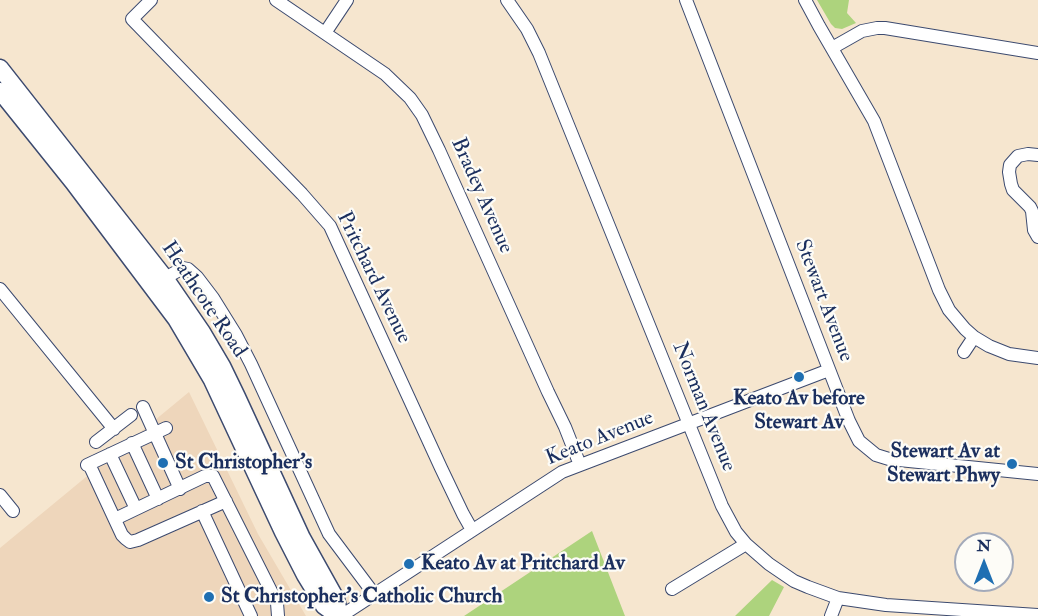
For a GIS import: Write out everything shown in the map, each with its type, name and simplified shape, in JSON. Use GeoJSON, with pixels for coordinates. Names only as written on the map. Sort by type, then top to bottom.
{"type":"FeatureCollection","features":[{"type":"Feature","properties":{"kind":"main road","name":"Heathcote Road"},"geometry":{"type":"LineString","coordinates":[[0,68],[165,278],[197,325],[229,380],[302,538],[336,600],[340,616]]}},
{"type":"Feature","properties":{"kind":"main road","name":"Heathcote Road"},"geometry":{"type":"LineString","coordinates":[[0,91],[94,210],[181,327],[204,364],[220,396],[305,575],[324,606],[340,616]]}},
{"type":"Feature","properties":{"kind":"street","name":"Pritchard Avenue"},"geometry":{"type":"LineString","coordinates":[[151,0],[132,20],[302,194],[330,226],[472,530]]}},
{"type":"Feature","properties":{"kind":"street","name":"Bradey Avenue"},"geometry":{"type":"LineString","coordinates":[[276,0],[395,82],[422,115],[566,427],[580,465]]}},
{"type":"Feature","properties":{"kind":"street"},"geometry":{"type":"LineString","coordinates":[[325,33],[347,0]]}},
{"type":"Feature","properties":{"kind":"street","name":"Norman Avenue"},"geometry":{"type":"LineString","coordinates":[[507,0],[527,29],[539,53],[722,506],[736,532],[746,544],[769,564],[794,580],[838,598],[956,613],[1038,615]]}},
{"type":"Feature","properties":{"kind":"street","name":"Stewart Avenue"},"geometry":{"type":"LineString","coordinates":[[686,0],[855,435],[876,455],[889,459],[1038,474]]}},
{"type":"Feature","properties":{"kind":"street"},"geometry":{"type":"LineString","coordinates":[[805,0],[874,121],[943,301],[956,319],[974,337],[1009,354],[1038,358]]}},
{"type":"Feature","properties":{"kind":"street"},"geometry":{"type":"LineString","coordinates":[[831,48],[862,32],[885,28],[1038,53]]}},
{"type":"Feature","properties":{"kind":"street"},"geometry":{"type":"LineString","coordinates":[[1038,155],[1028,153],[1018,156],[1010,165],[1009,171],[1013,190],[1032,211],[1034,230],[1038,237]]}},
{"type":"Feature","properties":{"kind":"street"},"geometry":{"type":"LineString","coordinates":[[165,278],[183,268],[188,268],[213,298],[246,355],[329,534],[374,594]]}},
{"type":"Feature","properties":{"kind":"street"},"geometry":{"type":"LineString","coordinates":[[1,292],[114,429]]}},
{"type":"Feature","properties":{"kind":"street"},"geometry":{"type":"LineString","coordinates":[[964,352],[974,337]]}},
{"type":"Feature","properties":{"kind":"street","name":"Keato Avenue"},"geometry":{"type":"LineString","coordinates":[[340,616],[555,476],[829,370]]}},
{"type":"Feature","properties":{"kind":"street"},"geometry":{"type":"LineString","coordinates":[[143,407],[160,430],[180,489]]}},
{"type":"Feature","properties":{"kind":"street"},"geometry":{"type":"LineString","coordinates":[[96,442],[131,415]]}},
{"type":"Feature","properties":{"kind":"street"},"geometry":{"type":"LineString","coordinates":[[160,430],[88,464],[124,537],[132,542],[226,501]]}},
{"type":"Feature","properties":{"kind":"street"},"geometry":{"type":"LineString","coordinates":[[132,443],[158,499]]}},
{"type":"Feature","properties":{"kind":"street"},"geometry":{"type":"LineString","coordinates":[[110,454],[136,509]]}},
{"type":"Feature","properties":{"kind":"street"},"geometry":{"type":"LineString","coordinates":[[115,519],[205,476],[213,476],[277,603],[278,616]]}},
{"type":"Feature","properties":{"kind":"street"},"geometry":{"type":"LineString","coordinates":[[0,495],[13,511]]}},
{"type":"Feature","properties":{"kind":"street"},"geometry":{"type":"LineString","coordinates":[[202,511],[251,616]]}},
{"type":"Feature","properties":{"kind":"street"},"geometry":{"type":"LineString","coordinates":[[672,589],[746,544]]}},
{"type":"Feature","properties":{"kind":"street"},"geometry":{"type":"LineString","coordinates":[[831,616],[838,598]]}},
{"type":"Feature","properties":{"kind":"shaded area","name":"St Christopher's"},"geometry":{"type":"Polygon","coordinates":[[[189,392],[258,534],[306,616],[0,616],[0,548],[189,392]]]}},
{"type":"Feature","properties":{"kind":"green space"},"geometry":{"type":"Polygon","coordinates":[[[817,0],[849,0],[847,13],[856,23],[842,29],[835,28],[817,0]]]}},
{"type":"Feature","properties":{"kind":"green space"},"geometry":{"type":"Polygon","coordinates":[[[592,531],[625,616],[464,616],[592,531]]]}},
{"type":"Feature","properties":{"kind":"green space"},"geometry":{"type":"Polygon","coordinates":[[[772,580],[784,587],[769,616],[735,616],[772,580]]]}},
{"type":"Feature","properties":{"kind":"place","name":"Keato Av before Stewart Av"},"geometry":{"type":"Point","coordinates":[799,377]}},
{"type":"Feature","properties":{"kind":"place","name":"St Christopher's"},"geometry":{"type":"Point","coordinates":[163,463]}},
{"type":"Feature","properties":{"kind":"place","name":"Stewart Av at Stewart Phwy"},"geometry":{"type":"Point","coordinates":[1012,464]}},
{"type":"Feature","properties":{"kind":"place","name":"Keato Av at Pritchard Av"},"geometry":{"type":"Point","coordinates":[409,564]}},
{"type":"Feature","properties":{"kind":"place","name":"St Christopher's Catholic Church"},"geometry":{"type":"Point","coordinates":[209,597]}}]}
